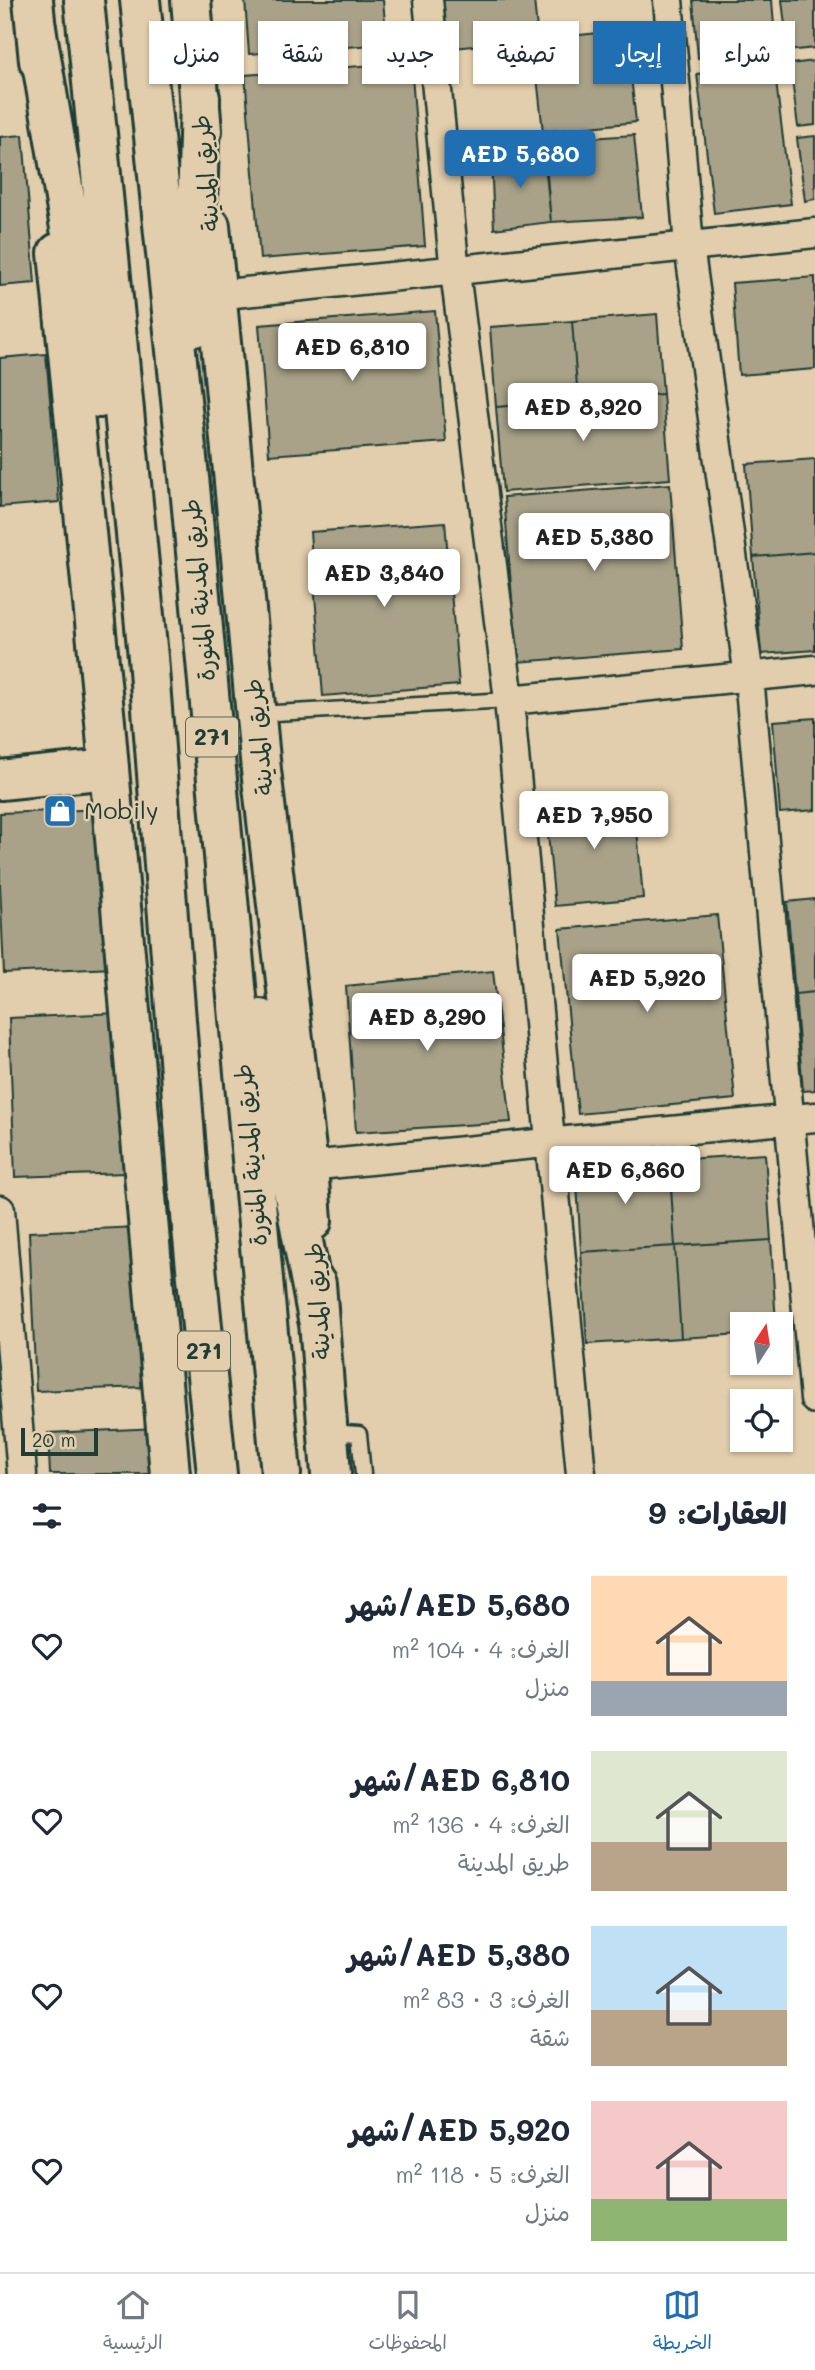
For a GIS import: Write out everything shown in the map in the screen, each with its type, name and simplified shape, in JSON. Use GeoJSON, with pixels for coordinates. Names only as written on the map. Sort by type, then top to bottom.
{"type":"FeatureCollection","features":[{"type":"Feature","properties":{"kind":"main road","name":"271"},"geometry":{"type":"LineString","coordinates":[[83,0],[148,657],[192,1228],[216,1474]]}},
{"type":"Feature","properties":{"kind":"main road","name":"طريق المدينة المنورة"},"geometry":{"type":"LineString","coordinates":[[140,0],[190,487],[281,1474]]}},
{"type":"Feature","properties":{"kind":"main road","name":"طريق المدينة"},"geometry":{"type":"LineString","coordinates":[[191,0],[256,714],[309,1166],[331,1474]]}},
{"type":"Feature","properties":{"kind":"main road"},"geometry":{"type":"LineString","coordinates":[[35,14],[104,425],[148,657]]}},
{"type":"Feature","properties":{"kind":"main road"},"geometry":{"type":"LineString","coordinates":[[35,14],[109,769],[170,1474]]}},
{"type":"Feature","properties":{"kind":"main road"},"geometry":{"type":"LineString","coordinates":[[190,487],[200,98]]}},
{"type":"Feature","properties":{"kind":"main road"},"geometry":{"type":"LineString","coordinates":[[0,780],[109,769]]}},
{"type":"Feature","properties":{"kind":"main road"},"geometry":{"type":"LineString","coordinates":[[218,797],[318,1319]]}},
{"type":"Feature","properties":{"kind":"main road"},"geometry":{"type":"LineString","coordinates":[[192,1228],[201,1474]]}},
{"type":"Feature","properties":{"kind":"street"},"geometry":{"type":"LineString","coordinates":[[428,0],[455,272],[509,701],[581,1474]]}},
{"type":"Feature","properties":{"kind":"street"},"geometry":{"type":"LineString","coordinates":[[668,0],[689,246],[749,677],[802,1119],[815,1399]]}},
{"type":"Feature","properties":{"kind":"street"},"geometry":{"type":"LineString","coordinates":[[216,295],[815,233]]}},
{"type":"Feature","properties":{"kind":"street"},"geometry":{"type":"LineString","coordinates":[[509,701],[815,670]]}},
{"type":"Feature","properties":{"kind":"street"},"geometry":{"type":"LineString","coordinates":[[309,1166],[802,1119]]}},
{"type":"Feature","properties":{"kind":"street"},"geometry":{"type":"LineString","coordinates":[[0,1210],[22,1474]]}},
{"type":"Feature","properties":{"kind":"lane"},"geometry":{"type":"LineString","coordinates":[[256,714],[509,701]]}},
{"type":"Feature","properties":{"kind":"lane"},"geometry":{"type":"LineString","coordinates":[[327,1432],[359,1434],[363,1474]]}},
{"type":"Feature","properties":{"kind":"building"},"geometry":{"type":"Polygon","coordinates":[[[245,0],[383,0],[385,21],[362,21],[362,46],[348,47],[348,21],[258,21],[258,53],[249,54],[245,0]]]}},
{"type":"Feature","properties":{"kind":"building"},"geometry":{"type":"Polygon","coordinates":[[[439,0],[534,0],[536,21],[473,21],[473,46],[459,47],[459,21],[442,21],[439,0]]]}},
{"type":"Feature","properties":{"kind":"building"},"geometry":{"type":"Polygon","coordinates":[[[693,0],[772,0],[774,21],[700,21],[698,58],[693,0]]]}},
{"type":"Feature","properties":{"kind":"building"},"geometry":{"type":"Polygon","coordinates":[[[782,0],[815,0],[815,48],[795,50],[795,21],[784,21],[782,0]]]}},
{"type":"Feature","properties":{"kind":"building"},"geometry":{"type":"Polygon","coordinates":[[[593,34],[593,84],[632,84],[636,122],[543,132],[538,84],[579,84],[579,35],[593,34]]]}},
{"type":"Feature","properties":{"kind":"building"},"geometry":{"type":"Polygon","coordinates":[[[815,61],[815,125],[798,127],[793,84],[795,84],[795,63],[815,61]]]}},
{"type":"Feature","properties":{"kind":"building"},"geometry":{"type":"Polygon","coordinates":[[[362,66],[362,84],[413,84],[425,246],[260,259],[245,75],[258,74],[258,84],[348,84],[348,67],[362,66]]]}},
{"type":"Feature","properties":{"kind":"building"},"geometry":{"type":"Polygon","coordinates":[[[697,74],[700,74],[700,84],[776,84],[791,204],[714,213],[697,74]]]}},
{"type":"Feature","properties":{"kind":"building"},"geometry":{"type":"Polygon","coordinates":[[[23,135],[35,283],[0,286],[0,137],[23,135]]]}},
{"type":"Feature","properties":{"kind":"building"},"geometry":{"type":"Polygon","coordinates":[[[634,135],[642,217],[551,222],[544,141],[634,135]]]}},
{"type":"Feature","properties":{"kind":"building"},"geometry":{"type":"Polygon","coordinates":[[[815,136],[815,199],[805,201],[797,138],[815,136]]]}},
{"type":"Feature","properties":{"kind":"building"},"geometry":{"type":"Polygon","coordinates":[[[544,153],[551,222],[494,229],[491,155],[544,153]]]}},
{"type":"Feature","properties":{"kind":"building"},"geometry":{"type":"Polygon","coordinates":[[[815,277],[815,369],[739,375],[732,283],[815,277]]]}},
{"type":"Feature","properties":{"kind":"building"},"geometry":{"type":"Polygon","coordinates":[[[435,311],[446,442],[269,455],[259,325],[435,311]]]}},
{"type":"Feature","properties":{"kind":"building"},"geometry":{"type":"Polygon","coordinates":[[[657,314],[663,394],[578,400],[572,321],[657,314]]]}},
{"type":"Feature","properties":{"kind":"building"},"geometry":{"type":"Polygon","coordinates":[[[572,321],[578,400],[496,407],[490,327],[572,321]]]}},
{"type":"Feature","properties":{"kind":"building"},"geometry":{"type":"Polygon","coordinates":[[[46,354],[59,502],[0,507],[0,358],[46,354]]]}},
{"type":"Feature","properties":{"kind":"building"},"geometry":{"type":"Polygon","coordinates":[[[663,394],[670,479],[503,492],[496,407],[663,394]]]}},
{"type":"Feature","properties":{"kind":"building"},"geometry":{"type":"Polygon","coordinates":[[[815,459],[815,552],[753,557],[746,464],[815,459]]]}},
{"type":"Feature","properties":{"kind":"building"},"geometry":{"type":"Polygon","coordinates":[[[670,484],[683,649],[517,662],[504,497],[670,484]]]}},
{"type":"Feature","properties":{"kind":"building"},"geometry":{"type":"Polygon","coordinates":[[[445,522],[459,685],[323,696],[310,532],[445,522]]]}},
{"type":"Feature","properties":{"kind":"building"},"geometry":{"type":"Polygon","coordinates":[[[815,552],[815,650],[761,654],[753,557],[815,552]]]}},
{"type":"Feature","properties":{"kind":"building"},"geometry":{"type":"Polygon","coordinates":[[[815,718],[815,810],[780,813],[773,721],[815,718]]]}},
{"type":"Feature","properties":{"kind":"building"},"geometry":{"type":"Polygon","coordinates":[[[634,795],[643,898],[555,906],[545,804],[634,795]]]}},
{"type":"Feature","properties":{"kind":"building"},"geometry":{"type":"Polygon","coordinates":[[[106,809],[113,968],[4,973],[0,813],[106,809]]]}},
{"type":"Feature","properties":{"kind":"building"},"geometry":{"type":"Polygon","coordinates":[[[815,899],[815,992],[795,994],[787,902],[815,899]]]}},
{"type":"Feature","properties":{"kind":"building"},"geometry":{"type":"Polygon","coordinates":[[[717,915],[735,1099],[578,1114],[560,929],[717,915]]]}},
{"type":"Feature","properties":{"kind":"building"},"geometry":{"type":"Polygon","coordinates":[[[493,971],[511,1122],[356,1132],[346,986],[493,971]]]}},
{"type":"Feature","properties":{"kind":"building"},"geometry":{"type":"Polygon","coordinates":[[[815,992],[815,1090],[803,1091],[795,994],[815,992]]]}},
{"type":"Feature","properties":{"kind":"building"},"geometry":{"type":"Polygon","coordinates":[[[118,1013],[125,1173],[15,1177],[9,1018],[118,1013]]]}},
{"type":"Feature","properties":{"kind":"building"},"geometry":{"type":"Polygon","coordinates":[[[765,1154],[771,1240],[675,1246],[669,1160],[765,1154]]]}},
{"type":"Feature","properties":{"kind":"building"},"geometry":{"type":"Polygon","coordinates":[[[669,1160],[675,1246],[581,1252],[576,1166],[669,1160]]]}},
{"type":"Feature","properties":{"kind":"building"},"geometry":{"type":"Polygon","coordinates":[[[138,1227],[145,1387],[36,1391],[29,1232],[138,1227]]]}},
{"type":"Feature","properties":{"kind":"building"},"geometry":{"type":"Polygon","coordinates":[[[771,1240],[775,1312],[730,1312],[730,1335],[681,1338],[675,1246],[771,1240]]]}},
{"type":"Feature","properties":{"kind":"building"},"geometry":{"type":"Polygon","coordinates":[[[675,1246],[681,1338],[587,1344],[581,1252],[675,1246]]]}},
{"type":"Feature","properties":{"kind":"building"},"geometry":{"type":"Polygon","coordinates":[[[158,1428],[160,1474],[50,1474],[48,1433],[158,1428]]]}},
{"type":"Feature","properties":{"kind":"place","name":"Mobily"},"geometry":{"type":"Point","coordinates":[60,811]}}]}
